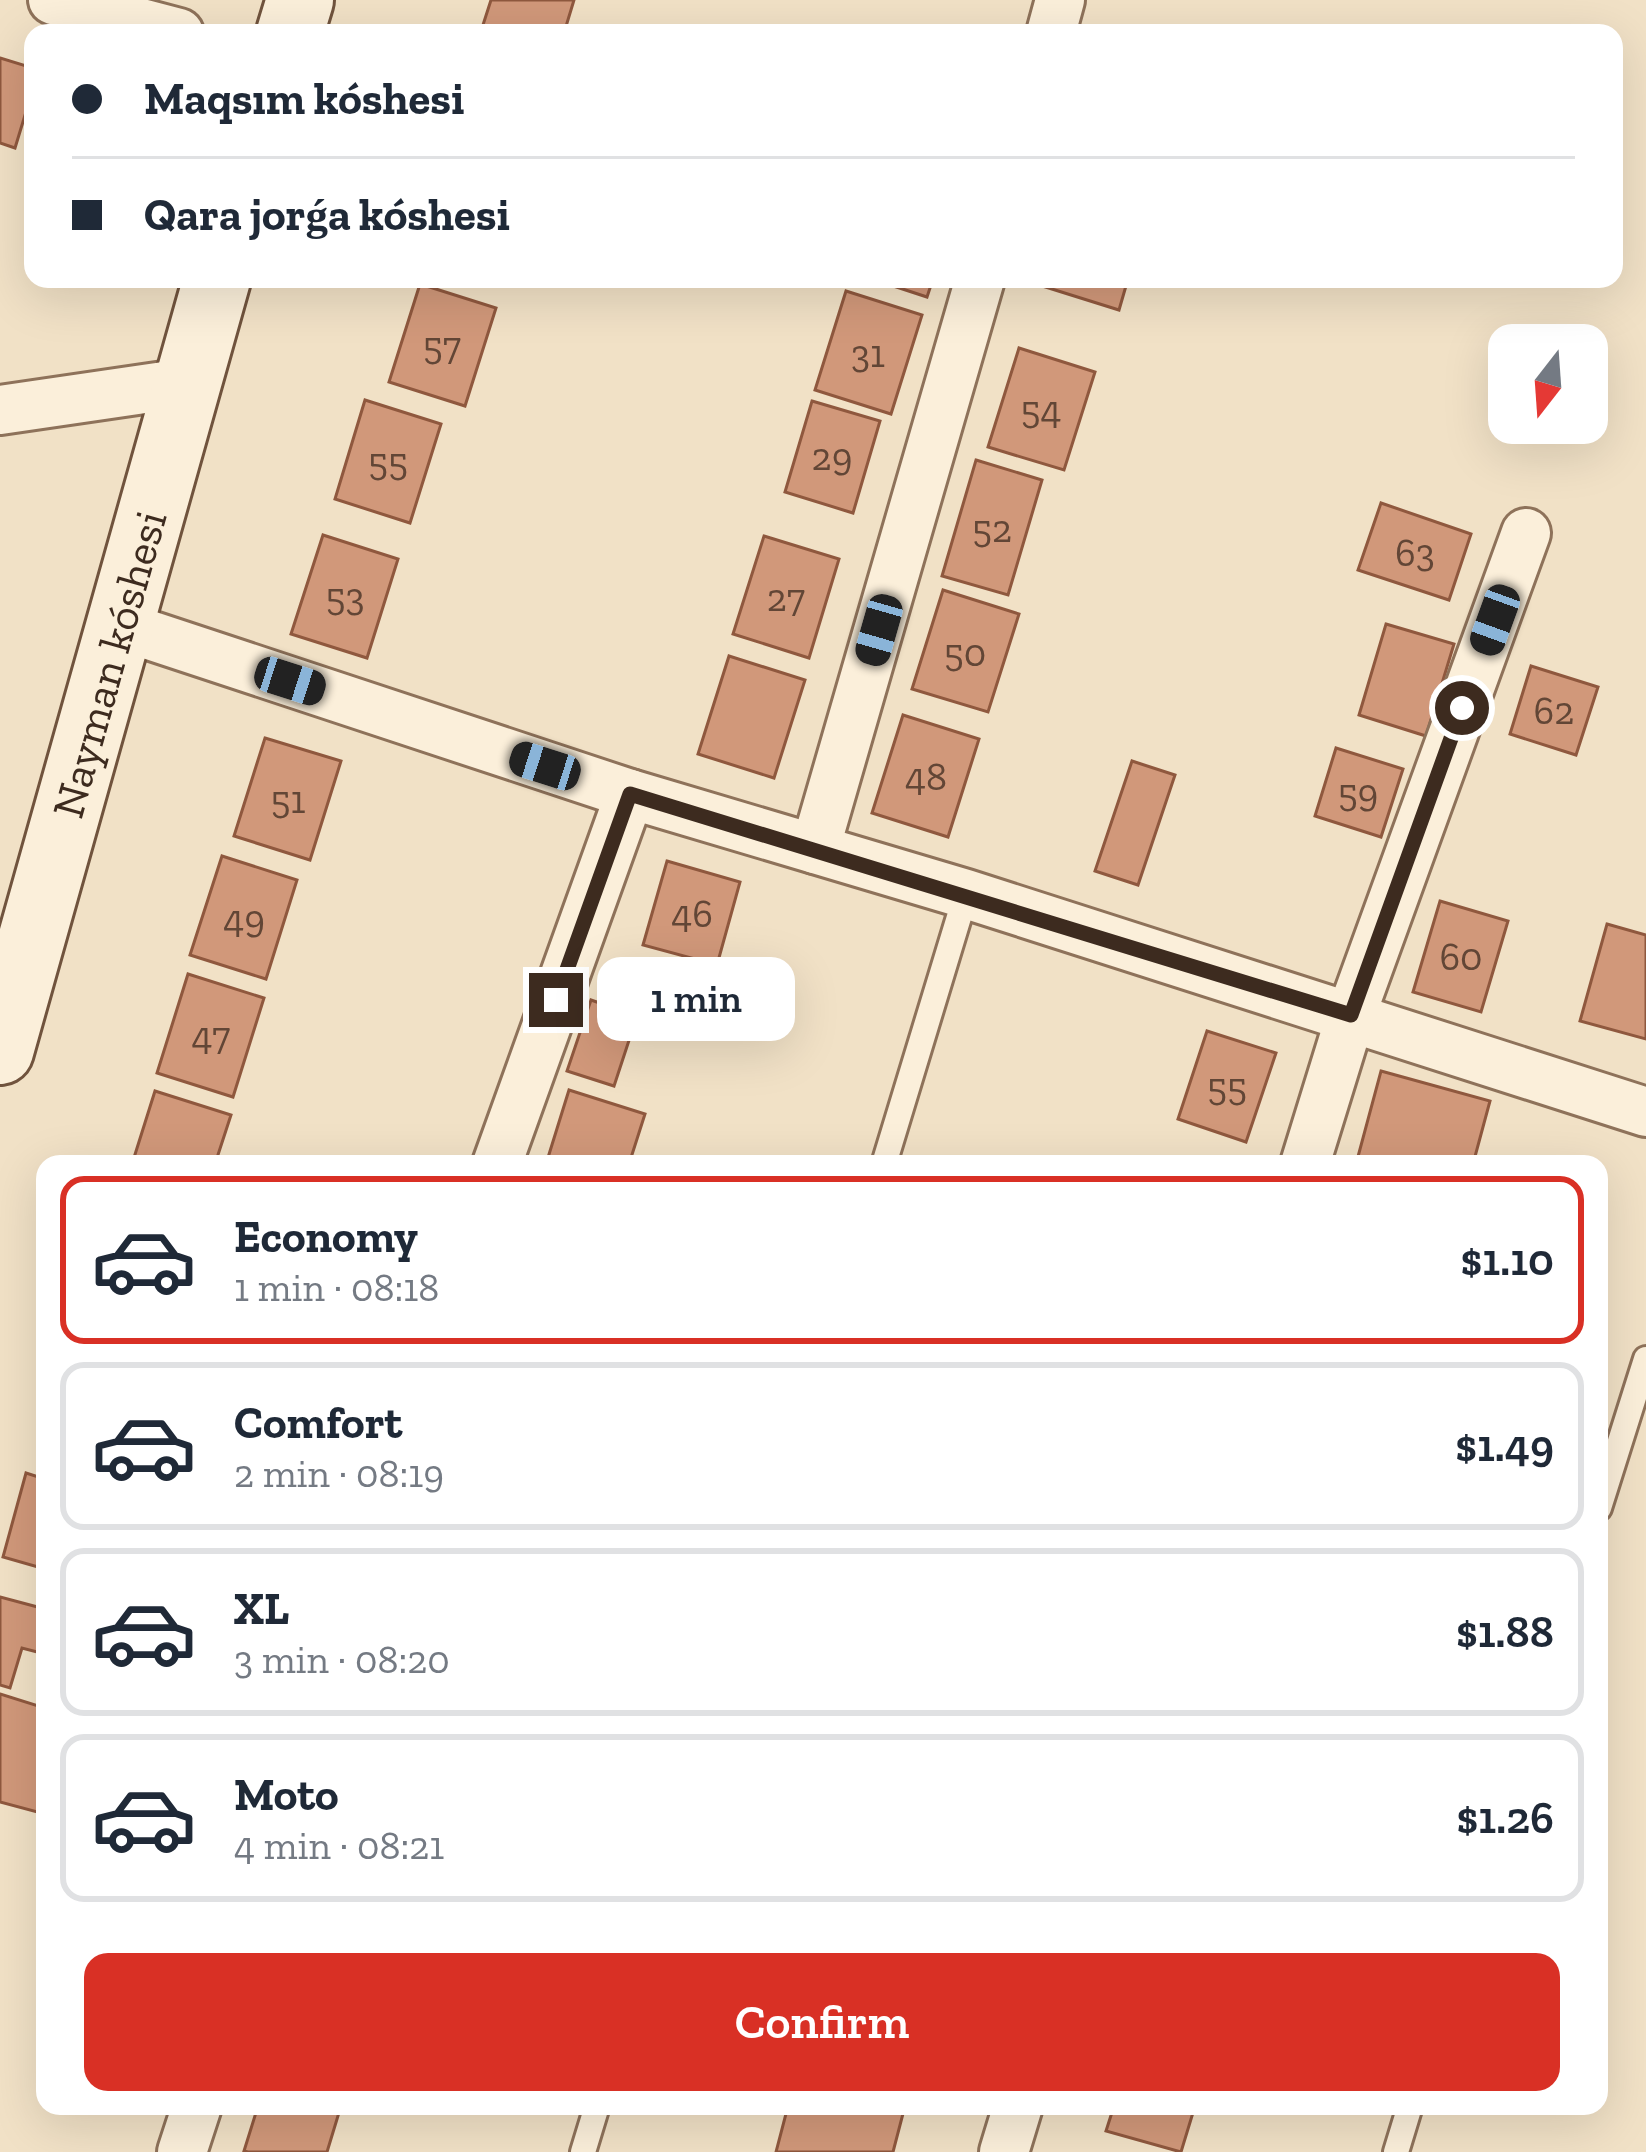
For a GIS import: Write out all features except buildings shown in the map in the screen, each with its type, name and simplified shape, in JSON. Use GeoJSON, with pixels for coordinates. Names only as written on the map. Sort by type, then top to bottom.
{"type":"FeatureCollection","features":[{"type":"Feature","properties":{"kind":"main road","name":"Nayman kóshesi"},"geometry":{"type":"LineString","coordinates":[[0,1052],[214,288]]}},
{"type":"Feature","properties":{"kind":"street"},"geometry":{"type":"LineString","coordinates":[[53,0],[145,24]]}},
{"type":"Feature","properties":{"kind":"street"},"geometry":{"type":"LineString","coordinates":[[815,849],[977,288]]}},
{"type":"Feature","properties":{"kind":"street"},"geometry":{"type":"LineString","coordinates":[[0,410],[185,383]]}},
{"type":"Feature","properties":{"kind":"street"},"geometry":{"type":"LineString","coordinates":[[1309,1155],[1351,1015],[1526,533]]}},
{"type":"Feature","properties":{"kind":"street"},"geometry":{"type":"LineString","coordinates":[[119,625],[630,794],[966,894],[1646,1112]]}},
{"type":"Feature","properties":{"kind":"street"},"geometry":{"type":"LineString","coordinates":[[500,1155],[630,794]]}},
{"type":"Feature","properties":{"kind":"street"},"geometry":{"type":"LineString","coordinates":[[182,2152],[194,2115]]}},
{"type":"Feature","properties":{"kind":"street"},"geometry":{"type":"LineString","coordinates":[[1004,2152],[1015,2115]]}},
{"type":"Feature","properties":{"kind":"lane"},"geometry":{"type":"LineString","coordinates":[[887,1155],[966,894]]}},
{"type":"Feature","properties":{"kind":"lane"},"geometry":{"type":"LineString","coordinates":[[1608,1479],[1646,1359]]}},
{"type":"Feature","properties":{"kind":"lane"},"geometry":{"type":"LineString","coordinates":[[583,2152],[594,2115]]}},
{"type":"Feature","properties":{"kind":"lane"},"geometry":{"type":"LineString","coordinates":[[1396,2152],[1408,2115]]}},
{"type":"Feature","properties":{"kind":"route"},"geometry":{"type":"LineString","coordinates":[[556,1000],[630,794],[1351,1015],[1462,708]]}}]}
